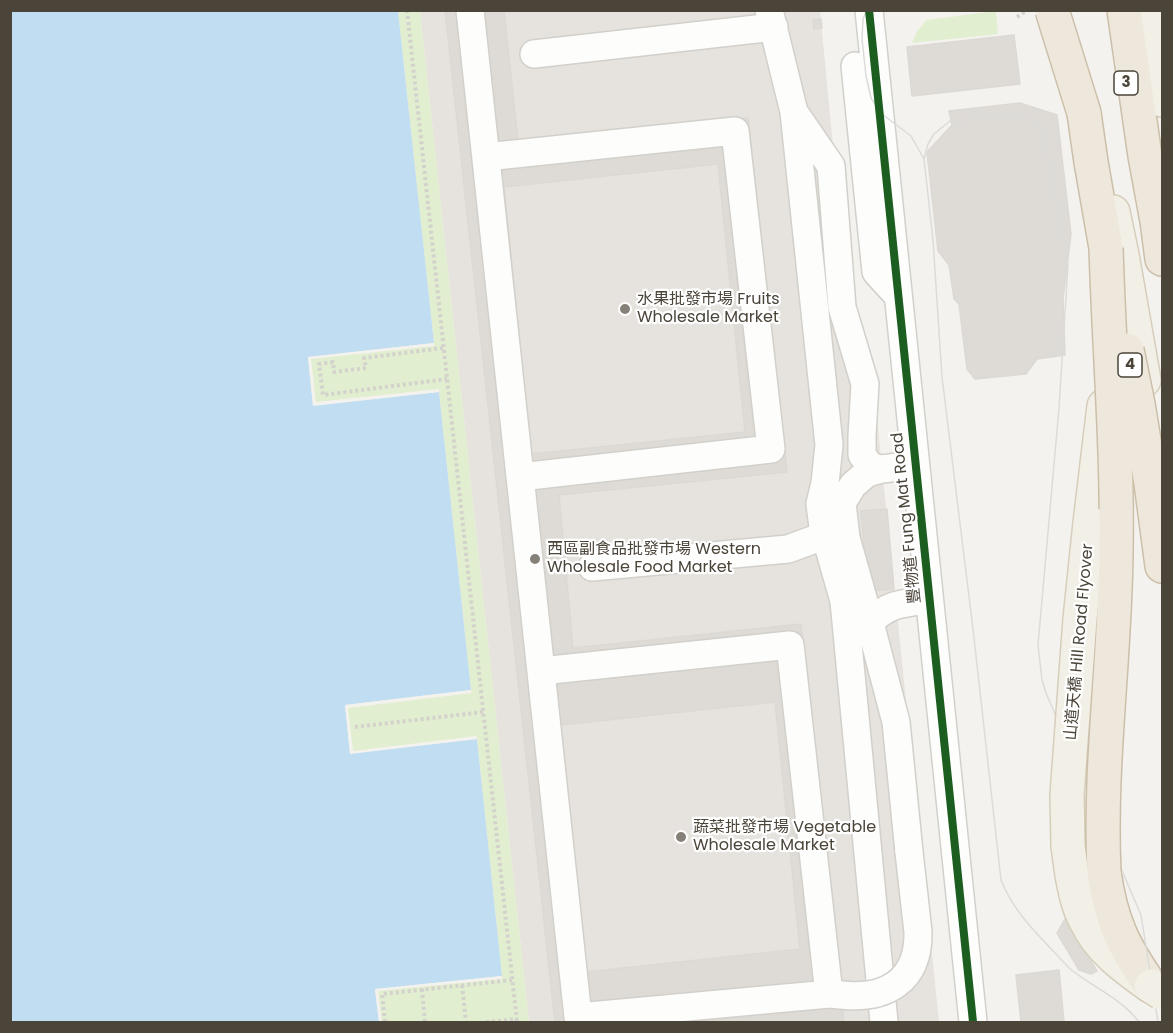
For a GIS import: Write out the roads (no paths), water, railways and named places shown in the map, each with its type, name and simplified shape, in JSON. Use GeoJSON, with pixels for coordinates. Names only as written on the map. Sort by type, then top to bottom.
{"type":"FeatureCollection","features":[{"type":"Feature","properties":{"kind":"highway","name":"4"},"geometry":{"type":"LineString","coordinates":[[1052,10],[1084,113],[1091,162],[1114,251],[1162,566]]}},
{"type":"Feature","properties":{"kind":"highway"},"geometry":{"type":"LineString","coordinates":[[1069,10],[1084,113]]}},
{"type":"Feature","properties":{"kind":"highway","name":"3"},"geometry":{"type":"LineString","coordinates":[[1107,10],[1145,156]]}},
{"type":"Feature","properties":{"kind":"highway"},"geometry":{"type":"LineString","coordinates":[[1124,10],[1162,259]]}},
{"type":"Feature","properties":{"kind":"highway"},"geometry":{"type":"LineString","coordinates":[[1114,251],[1116,553],[1114,630],[1104,785],[1104,872],[1109,901],[1125,947],[1157,989]]}},
{"type":"Feature","properties":{"kind":"main road"},"geometry":{"type":"LineString","coordinates":[[1052,10],[1075,65],[1093,120],[1114,251],[1162,493]]}},
{"type":"Feature","properties":{"kind":"main road"},"geometry":{"type":"LineString","coordinates":[[1149,10],[1162,100]]}},
{"type":"Feature","properties":{"kind":"main road","name":"山道天橋 Hill Road Flyover"},"geometry":{"type":"LineString","coordinates":[[1114,251],[1080,619],[1067,795],[1068,846],[1071,875],[1081,910],[1094,936],[1117,961],[1157,989]]}},
{"type":"Feature","properties":{"kind":"street"},"geometry":{"type":"LineString","coordinates":[[470,10],[578,1017],[835,995],[865,996],[885,991],[900,981],[911,969],[915,962],[918,942],[896,722],[846,538],[835,528],[820,504],[829,445],[794,111],[772,19],[534,54]]}},
{"type":"Feature","properties":{"kind":"street"},"geometry":{"type":"LineString","coordinates":[[850,10],[876,272],[898,296]]}},
{"type":"Feature","properties":{"kind":"street","name":"豐物道 Fung Mat Road"},"geometry":{"type":"LineString","coordinates":[[868,10],[973,1023]]}},
{"type":"Feature","properties":{"kind":"street"},"geometry":{"type":"LineString","coordinates":[[794,111],[831,166],[842,307],[865,384],[862,455],[871,467],[882,469]]}},
{"type":"Feature","properties":{"kind":"street"},"geometry":{"type":"LineString","coordinates":[[486,157],[735,130],[771,449],[520,477]]}},
{"type":"Feature","properties":{"kind":"street"},"geometry":{"type":"LineString","coordinates":[[884,1023],[835,528],[842,504],[853,485],[867,473],[915,465]]}},
{"type":"Feature","properties":{"kind":"street"},"geometry":{"type":"LineString","coordinates":[[592,567],[788,549],[835,528]]}},
{"type":"Feature","properties":{"kind":"street"},"geometry":{"type":"LineString","coordinates":[[870,623],[878,614],[896,605],[929,600]]}},
{"type":"Feature","properties":{"kind":"street"},"geometry":{"type":"LineString","coordinates":[[541,671],[790,645],[835,995]]}},
{"type":"Feature","properties":{"kind":"street"},"geometry":{"type":"LineString","coordinates":[[853,693],[888,690]]}},
{"type":"Feature","properties":{"kind":"water"},"geometry":{"type":"Polygon","coordinates":[[[10,11],[398,11],[434,343],[308,357],[313,405],[439,392],[471,690],[345,705],[350,753],[477,739],[502,976],[375,989],[379,1022],[11,1022],[10,11]]]}},
{"type":"Feature","properties":{"kind":"tram line"},"geometry":{"type":"LineString","coordinates":[[867,10],[863,19],[862,39],[871,98],[882,114],[911,136],[924,159]]}},
{"type":"Feature","properties":{"kind":"tram line"},"geometry":{"type":"LineString","coordinates":[[1139,1022],[1115,999],[1069,968],[1022,916],[1001,880],[942,377],[933,240],[924,159],[928,144],[934,134],[950,121],[1015,116],[1031,120],[1039,126],[1044,135],[1068,265],[1059,408],[1038,645],[1042,680],[1141,915],[1158,1022]]}},
{"type":"Feature","properties":{"kind":"place","name":"水果批發市場 Fruits Wholesale Market"},"geometry":{"type":"Point","coordinates":[625,309]}},
{"type":"Feature","properties":{"kind":"place","name":"西區副食品批發市場 Western Wholesale Food Market"},"geometry":{"type":"Point","coordinates":[535,559]}},
{"type":"Feature","properties":{"kind":"place","name":"蔬菜批發市場 Vegetable Wholesale Market"},"geometry":{"type":"Point","coordinates":[681,837]}}]}
